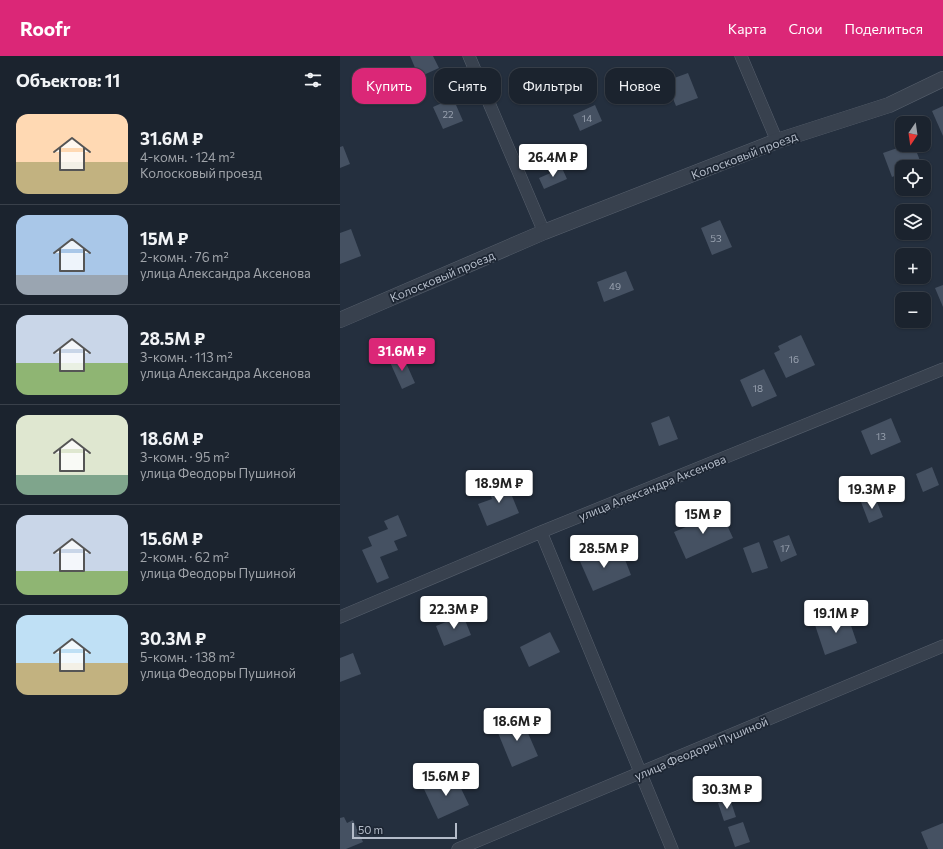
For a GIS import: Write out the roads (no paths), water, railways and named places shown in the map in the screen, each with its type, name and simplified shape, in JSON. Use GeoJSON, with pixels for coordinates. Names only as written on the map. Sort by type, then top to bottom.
{"type":"FeatureCollection","features":[{"type":"Feature","properties":{"kind":"street"},"geometry":{"type":"LineString","coordinates":[[469,56],[544,232]]}},
{"type":"Feature","properties":{"kind":"street"},"geometry":{"type":"LineString","coordinates":[[741,56],[777,141]]}},
{"type":"Feature","properties":{"kind":"street","name":"Колосковый проезд"},"geometry":{"type":"LineString","coordinates":[[340,320],[544,232],[777,141],[889,106],[943,79]]}},
{"type":"Feature","properties":{"kind":"street","name":"улица Александра Аксенова"},"geometry":{"type":"LineString","coordinates":[[340,617],[541,532],[943,369]]}},
{"type":"Feature","properties":{"kind":"street"},"geometry":{"type":"LineString","coordinates":[[541,532],[672,849]]}},
{"type":"Feature","properties":{"kind":"street","name":"улица Феодоры Пушиной"},"geometry":{"type":"LineString","coordinates":[[458,849],[943,646]]}}]}
